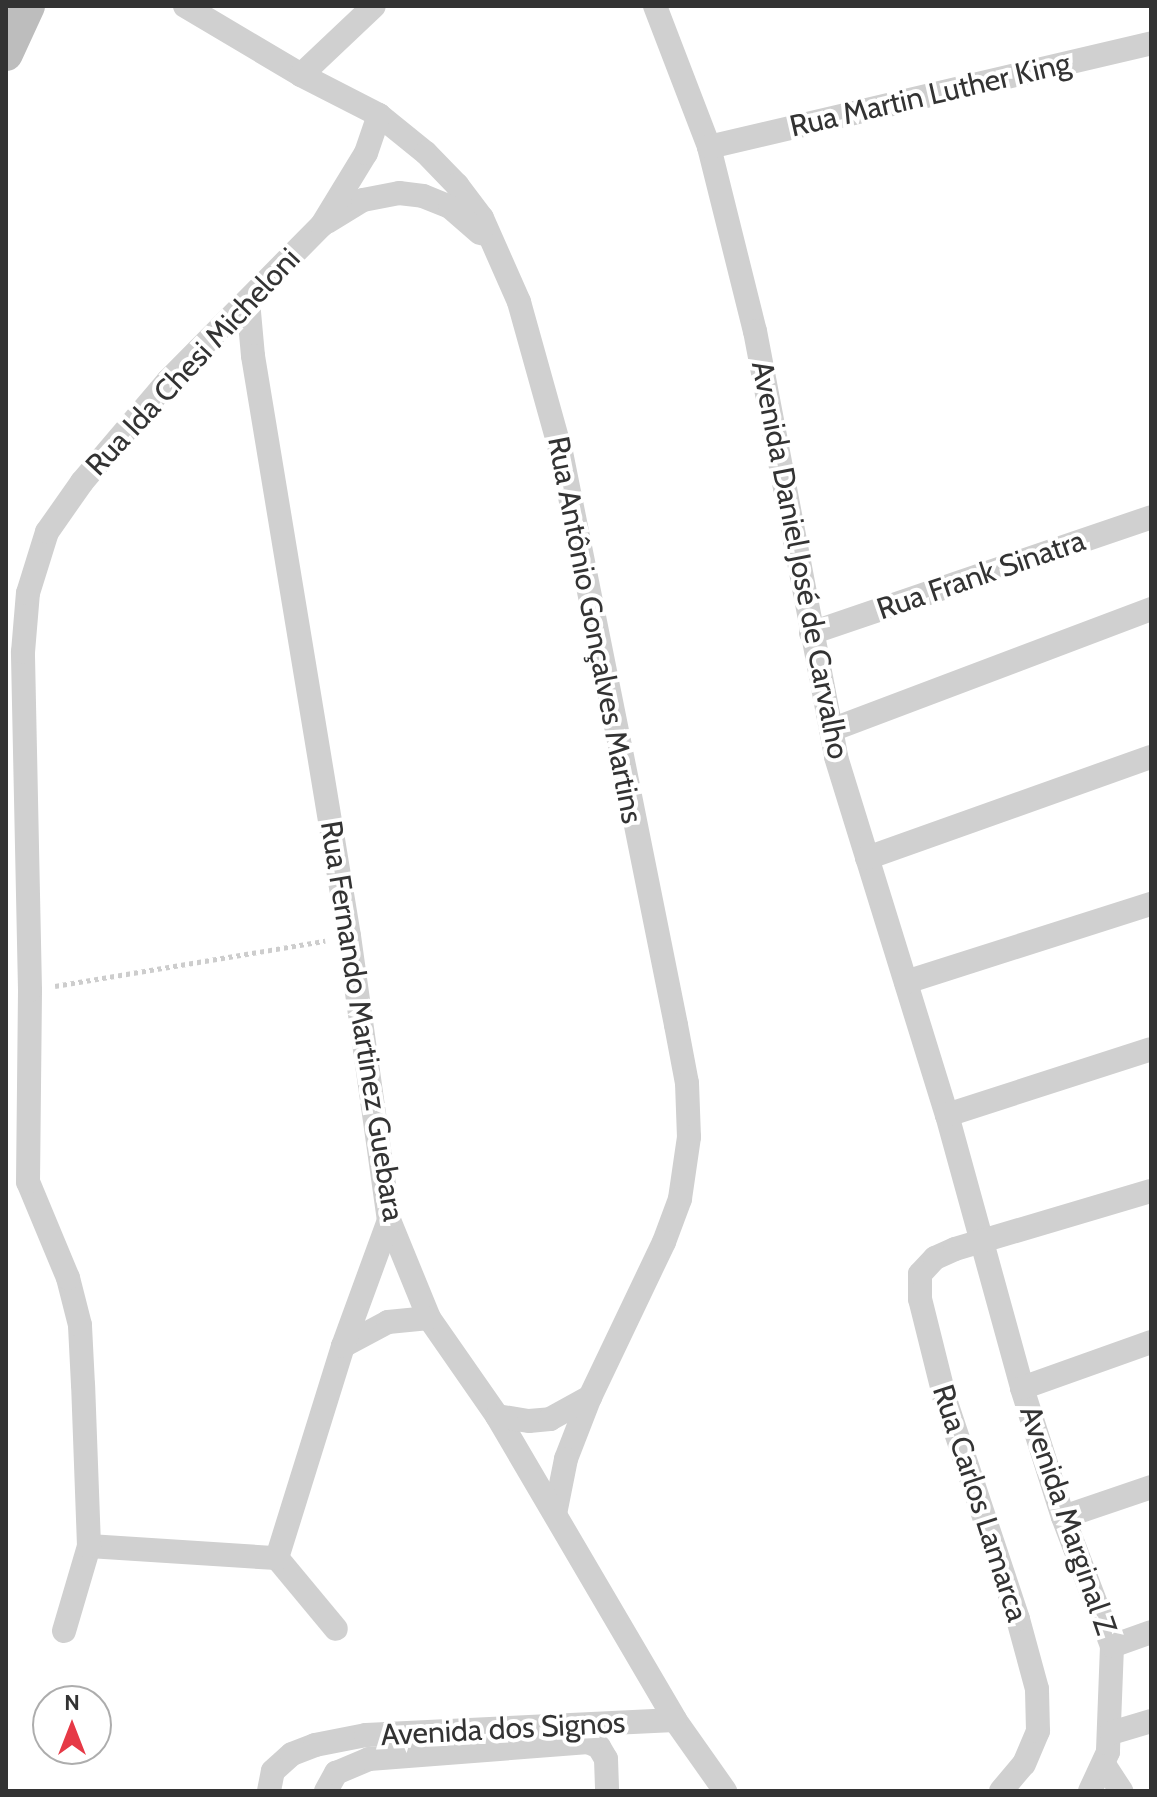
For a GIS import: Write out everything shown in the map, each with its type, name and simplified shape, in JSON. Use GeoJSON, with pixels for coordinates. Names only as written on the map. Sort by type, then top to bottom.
{"type":"FeatureCollection","features":[{"type":"Feature","properties":{"kind":"main road"},"geometry":{"type":"LineString","coordinates":[[6,54],[28,6]]}},
{"type":"Feature","properties":{"kind":"street","name":"Rua Antônio Gonçalves Martins"},"geometry":{"type":"LineString","coordinates":[[185,6],[301,75],[379,115],[426,153],[457,185],[482,218],[519,302],[561,452],[687,1083],[689,1137],[680,1199],[664,1242],[590,1397],[566,1459],[555,1514]]}},
{"type":"Feature","properties":{"kind":"street"},"geometry":{"type":"LineString","coordinates":[[301,75],[374,6]]}},
{"type":"Feature","properties":{"kind":"street","name":"Avenida Daniel José de Carvalho"},"geometry":{"type":"LineString","coordinates":[[655,6],[709,147],[755,331],[831,730],[867,858],[947,1115]]}},
{"type":"Feature","properties":{"kind":"street","name":"Rua Martin Luther King"},"geometry":{"type":"LineString","coordinates":[[709,147],[1151,43]]}},
{"type":"Feature","properties":{"kind":"street","name":"Rua Ida Chesi Micheloni"},"geometry":{"type":"LineString","coordinates":[[64,1631],[89,1546],[80,1325],[68,1278],[17,1183],[30,990],[23,652],[28,593],[47,532],[82,482],[124,429],[322,225],[366,153],[379,115]]}},
{"type":"Feature","properties":{"kind":"street","name":"Rua Ida Chesi Micheloni"},"geometry":{"type":"LineString","coordinates":[[322,225],[363,200],[411,195],[450,207],[497,248]]}},
{"type":"Feature","properties":{"kind":"street","name":"Rua Fernando Martinez Guebara"},"geometry":{"type":"LineString","coordinates":[[248,301],[253,356],[349,936],[389,1220],[429,1318],[497,1416],[675,1720]]}},
{"type":"Feature","properties":{"kind":"street","name":"Rua Frank Sinatra"},"geometry":{"type":"LineString","coordinates":[[811,633],[1151,517]]}},
{"type":"Feature","properties":{"kind":"street"},"geometry":{"type":"LineString","coordinates":[[831,730],[1151,609]]}},
{"type":"Feature","properties":{"kind":"street"},"geometry":{"type":"LineString","coordinates":[[867,858],[1151,757]]}},
{"type":"Feature","properties":{"kind":"street"},"geometry":{"type":"LineString","coordinates":[[906,982],[1151,904]]}},
{"type":"Feature","properties":{"kind":"street"},"geometry":{"type":"LineString","coordinates":[[1151,1049],[947,1115],[1022,1388],[1151,1342]]}},
{"type":"Feature","properties":{"kind":"street","name":"Rua Carlos Lamarca"},"geometry":{"type":"LineString","coordinates":[[1001,1791],[1024,1764],[1038,1731],[1037,1689],[1018,1619],[945,1399],[920,1299],[920,1274],[935,1258],[1151,1191]]}},
{"type":"Feature","properties":{"kind":"street"},"geometry":{"type":"LineString","coordinates":[[277,1558],[343,1346],[389,1220]]}},
{"type":"Feature","properties":{"kind":"street"},"geometry":{"type":"LineString","coordinates":[[343,1346],[388,1322],[429,1318]]}},
{"type":"Feature","properties":{"kind":"street","name":"Avenida Marginal Z"},"geometry":{"type":"LineString","coordinates":[[1022,1388],[1063,1517],[1112,1646],[1111,1733],[1105,1766],[1090,1791]]}},
{"type":"Feature","properties":{"kind":"street"},"geometry":{"type":"LineString","coordinates":[[497,1416],[529,1421],[550,1419],[590,1397]]}},
{"type":"Feature","properties":{"kind":"street"},"geometry":{"type":"LineString","coordinates":[[1063,1517],[1151,1487]]}},
{"type":"Feature","properties":{"kind":"street"},"geometry":{"type":"LineString","coordinates":[[89,1546],[277,1558],[336,1629]]}},
{"type":"Feature","properties":{"kind":"street"},"geometry":{"type":"LineString","coordinates":[[1112,1646],[1151,1632]]}},
{"type":"Feature","properties":{"kind":"street"},"geometry":{"type":"LineString","coordinates":[[675,1720],[725,1791]]}},
{"type":"Feature","properties":{"kind":"street","name":"Avenida dos Signos"},"geometry":{"type":"LineString","coordinates":[[269,1791],[273,1771],[292,1754],[315,1745],[366,1735],[675,1720]]}},
{"type":"Feature","properties":{"kind":"street"},"geometry":{"type":"LineString","coordinates":[[1111,1733],[1151,1721]]}},
{"type":"Feature","properties":{"kind":"street"},"geometry":{"type":"LineString","coordinates":[[326,1791],[336,1773],[369,1759],[588,1742],[599,1747],[606,1759],[607,1791]]}},
{"type":"Feature","properties":{"kind":"street"},"geometry":{"type":"LineString","coordinates":[[1105,1766],[1121,1791]]}},
{"type":"Feature","properties":{"kind":"path"},"geometry":{"type":"LineString","coordinates":[[30,990],[349,936]]}}]}
